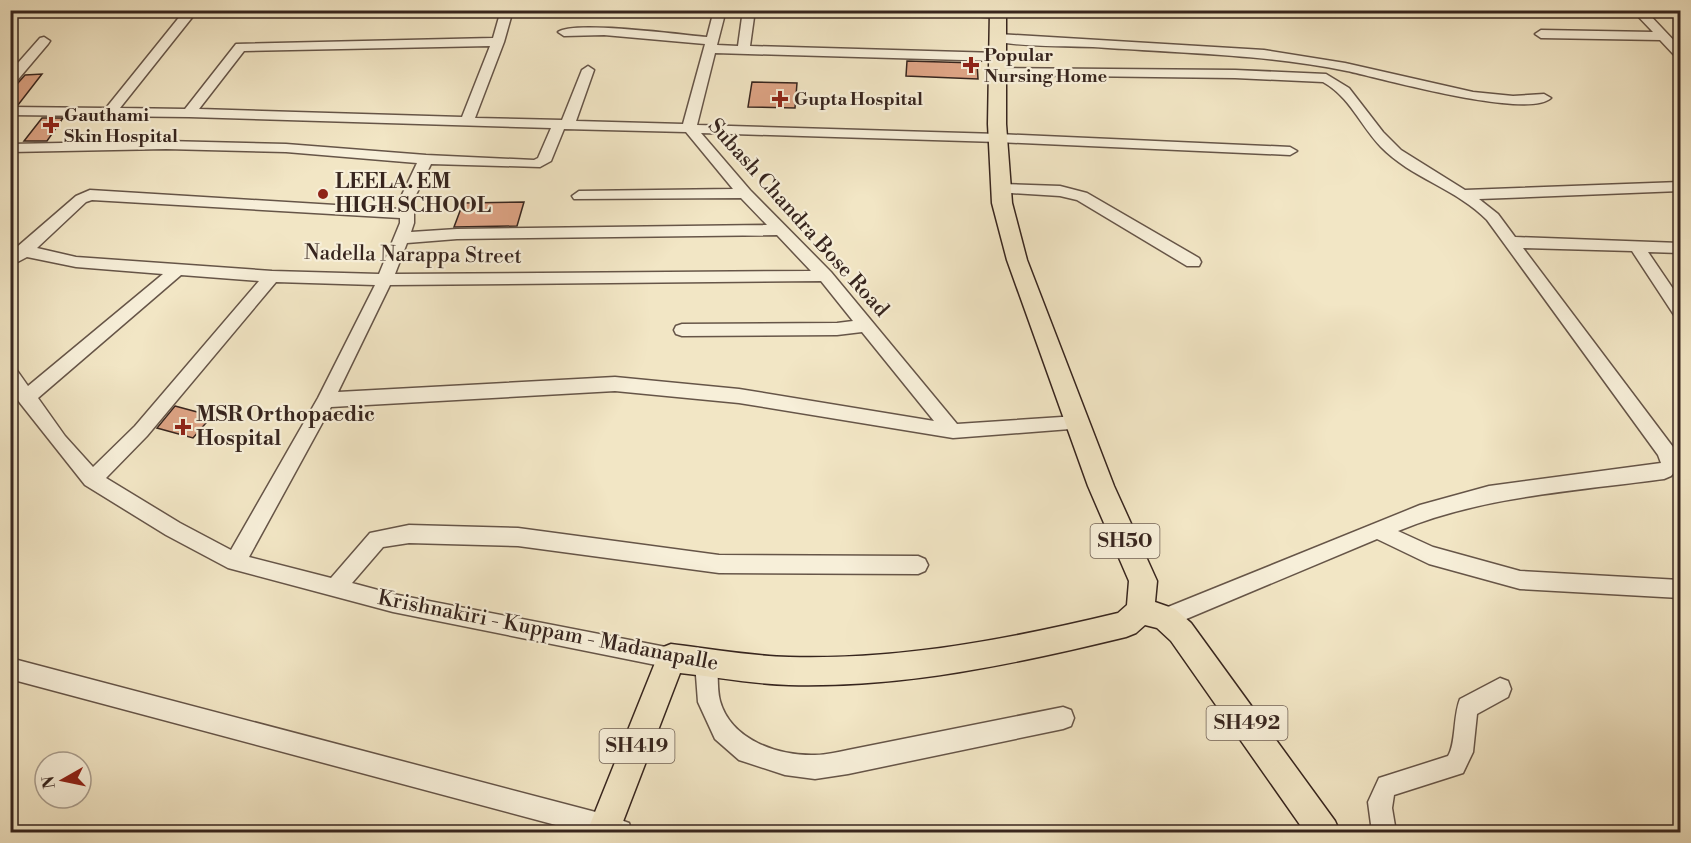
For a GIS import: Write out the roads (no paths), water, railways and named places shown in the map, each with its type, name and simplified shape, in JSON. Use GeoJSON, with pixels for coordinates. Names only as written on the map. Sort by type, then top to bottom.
{"type":"FeatureCollection","features":[{"type":"Feature","properties":{"kind":"main road","name":"SH50"},"geometry":{"type":"LineString","coordinates":[[998,38],[998,138],[1001,189],[1014,254],[1101,486],[1143,581],[1152,615]]}},
{"type":"Feature","properties":{"kind":"main road","name":"Krishnakiri - Kuppam - Madanapalle"},"geometry":{"type":"LineString","coordinates":[[671,658],[788,671],[908,667],[1031,647],[1126,624],[1152,615]]}},
{"type":"Feature","properties":{"kind":"main road","name":"SH492"},"geometry":{"type":"LineString","coordinates":[[1152,615],[1182,632],[1324,832]]}},
{"type":"Feature","properties":{"kind":"main road","name":"SH419"},"geometry":{"type":"LineString","coordinates":[[610,831],[671,658]]}},
{"type":"Feature","properties":{"kind":"street"},"geometry":{"type":"LineString","coordinates":[[109,113],[192,10]]}},
{"type":"Feature","properties":{"kind":"street"},"geometry":{"type":"LineString","coordinates":[[467,122],[498,42],[507,10]]}},
{"type":"Feature","properties":{"kind":"street","name":"Subash Chandra Bose Road"},"geometry":{"type":"LineString","coordinates":[[720,10],[689,128],[745,193],[825,276],[953,431]]}},
{"type":"Feature","properties":{"kind":"street"},"geometry":{"type":"LineString","coordinates":[[744,49],[748,10]]}},
{"type":"Feature","properties":{"kind":"street"},"geometry":{"type":"LineString","coordinates":[[951,10],[998,38],[1235,74],[1326,78],[1338,84],[1385,143],[1407,162],[1487,211],[1676,466],[1664,471],[1489,494],[1420,513],[1152,615]]}},
{"type":"Feature","properties":{"kind":"street"},"geometry":{"type":"LineString","coordinates":[[1638,10],[1678,50]]}},
{"type":"Feature","properties":{"kind":"street"},"geometry":{"type":"LineString","coordinates":[[564,32],[604,32],[744,49],[998,38],[1273,55],[1355,69],[1473,96],[1513,100],[1544,98]]}},
{"type":"Feature","properties":{"kind":"street"},"geometry":{"type":"LineString","coordinates":[[1541,34],[1662,36]]}},
{"type":"Feature","properties":{"kind":"street"},"geometry":{"type":"LineString","coordinates":[[10,80],[44,41]]}},
{"type":"Feature","properties":{"kind":"street"},"geometry":{"type":"LineString","coordinates":[[189,113],[240,47],[498,42]]}},
{"type":"Feature","properties":{"kind":"street"},"geometry":{"type":"LineString","coordinates":[[10,148],[202,146],[286,148],[426,159],[541,163],[563,126],[588,70]]}},
{"type":"Feature","properties":{"kind":"street"},"geometry":{"type":"LineString","coordinates":[[10,111],[189,113],[689,128],[998,138],[1290,151]]}},
{"type":"Feature","properties":{"kind":"street"},"geometry":{"type":"LineString","coordinates":[[235,562],[326,400],[385,280],[401,238],[407,214],[407,199],[426,159]]}},
{"type":"Feature","properties":{"kind":"street"},"geometry":{"type":"LineString","coordinates":[[1463,195],[1680,186]]}},
{"type":"Feature","properties":{"kind":"street"},"geometry":{"type":"LineString","coordinates":[[1001,189],[1059,191],[1082,196],[1193,262]]}},
{"type":"Feature","properties":{"kind":"street"},"geometry":{"type":"LineString","coordinates":[[579,196],[745,193]]}},
{"type":"Feature","properties":{"kind":"street"},"geometry":{"type":"LineString","coordinates":[[10,261],[25,251],[81,199],[90,195],[407,214]]}},
{"type":"Feature","properties":{"kind":"street","name":"Nadella Narappa Street"},"geometry":{"type":"LineString","coordinates":[[401,238],[457,234],[781,230]]}},
{"type":"Feature","properties":{"kind":"street"},"geometry":{"type":"LineString","coordinates":[[1511,243],[1680,248]]}},
{"type":"Feature","properties":{"kind":"street"},"geometry":{"type":"LineString","coordinates":[[1636,246],[1680,311]]}},
{"type":"Feature","properties":{"kind":"street","name":"Nadella Narappa Street"},"geometry":{"type":"LineString","coordinates":[[25,251],[76,262],[272,276],[385,280],[825,276]]}},
{"type":"Feature","properties":{"kind":"street"},"geometry":{"type":"LineString","coordinates":[[26,398],[178,268]]}},
{"type":"Feature","properties":{"kind":"street"},"geometry":{"type":"LineString","coordinates":[[92,479],[141,431],[272,276]]}},
{"type":"Feature","properties":{"kind":"street"},"geometry":{"type":"LineString","coordinates":[[681,330],[837,329],[866,325]]}},
{"type":"Feature","properties":{"kind":"street","name":"Krishnakiri - Kuppam - Madanapalle"},"geometry":{"type":"LineString","coordinates":[[10,374],[58,441],[92,479],[173,529],[235,562],[404,605],[671,658]]}},
{"type":"Feature","properties":{"kind":"street"},"geometry":{"type":"LineString","coordinates":[[326,400],[615,384],[739,396],[953,431],[1077,423]]}},
{"type":"Feature","properties":{"kind":"street"},"geometry":{"type":"LineString","coordinates":[[1377,530],[1429,555],[1520,580],[1680,588]]}},
{"type":"Feature","properties":{"kind":"street"},"geometry":{"type":"LineString","coordinates":[[335,588],[377,539],[409,534],[518,537],[719,564],[918,565]]}},
{"type":"Feature","properties":{"kind":"street"},"geometry":{"type":"LineString","coordinates":[[706,662],[709,702],[723,731],[747,752],[784,763],[815,767],[848,762],[1063,718]]}},
{"type":"Feature","properties":{"kind":"street"},"geometry":{"type":"LineString","coordinates":[[10,668],[610,831]]}},
{"type":"Feature","properties":{"kind":"street"},"geometry":{"type":"LineString","coordinates":[[1384,832],[1379,802],[1381,792],[1387,786],[1455,765],[1463,750],[1462,729],[1468,707],[1500,689]]}},
{"type":"Feature","properties":{"kind":"place","name":"Popular Nursing Home"},"geometry":{"type":"Point","coordinates":[971,65]}},
{"type":"Feature","properties":{"kind":"place","name":"Gupta Hospital"},"geometry":{"type":"Point","coordinates":[780,99]}},
{"type":"Feature","properties":{"kind":"place","name":"Gauthami Skin Hospital"},"geometry":{"type":"Point","coordinates":[51,125]}},
{"type":"Feature","properties":{"kind":"place","name":"LEELA. EM HIGH SCHOOL"},"geometry":{"type":"Point","coordinates":[323,194]}},
{"type":"Feature","properties":{"kind":"place","name":"MSR Orthopaedic Hospital"},"geometry":{"type":"Point","coordinates":[183,427]}}]}
